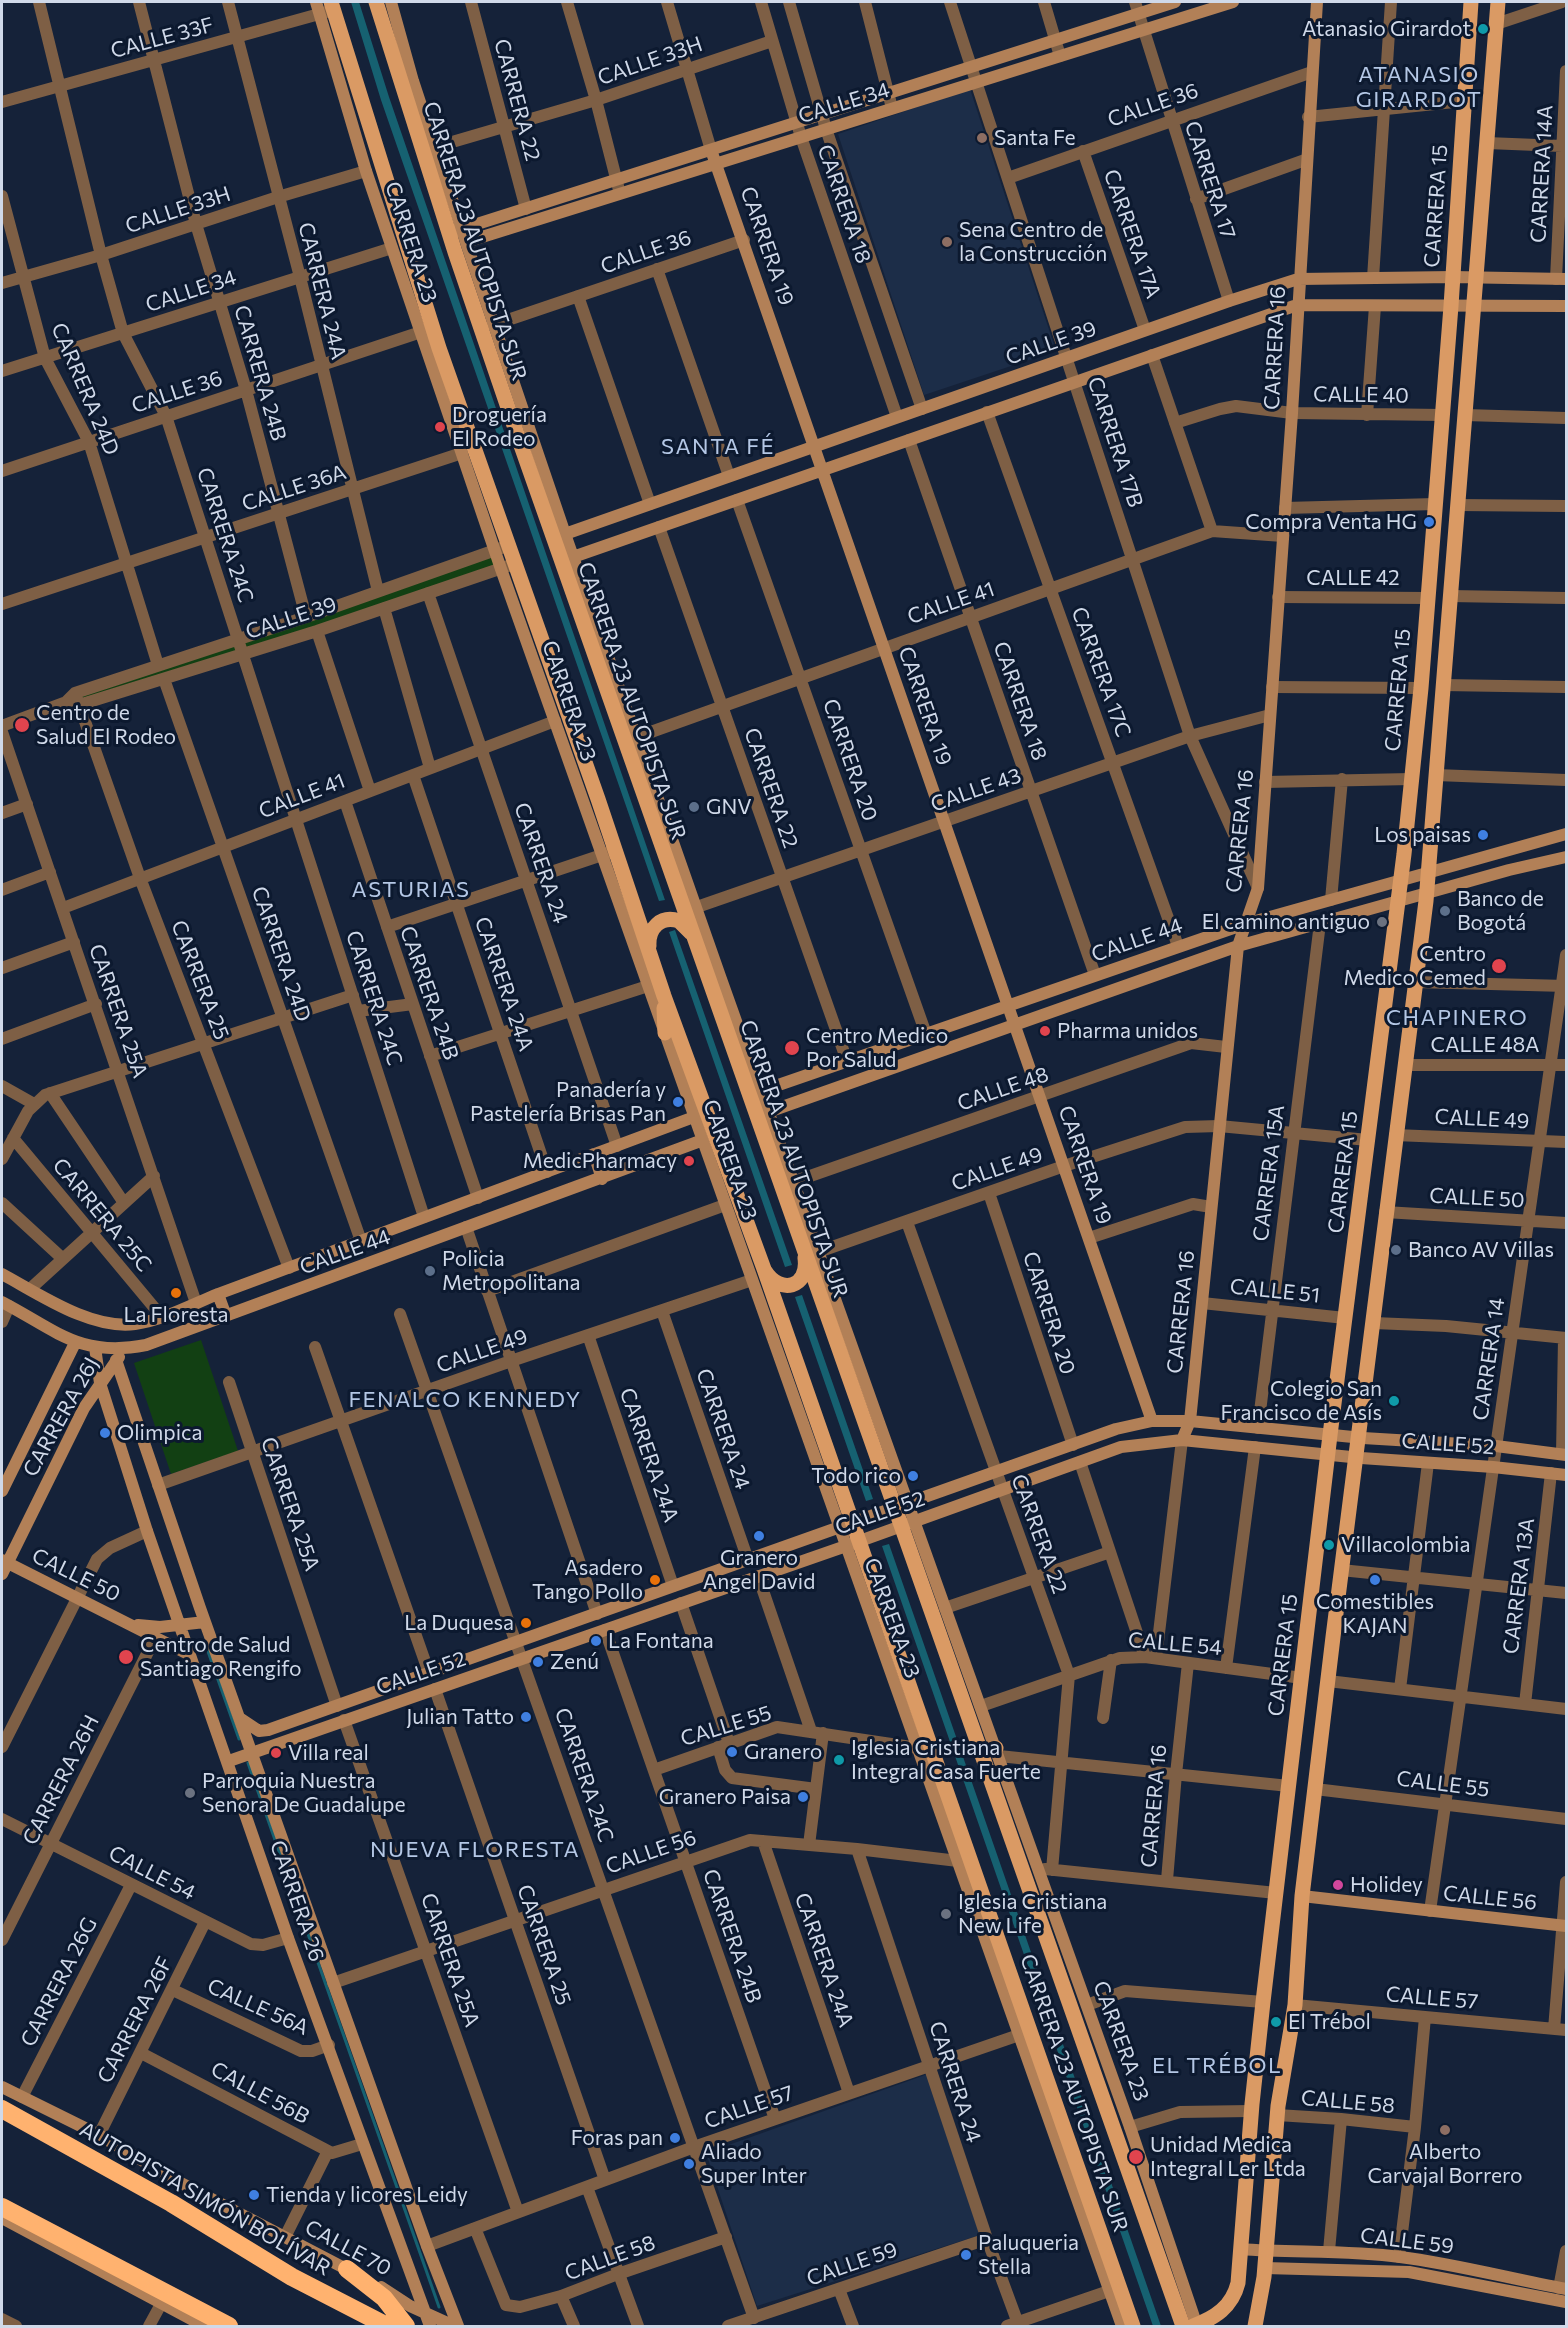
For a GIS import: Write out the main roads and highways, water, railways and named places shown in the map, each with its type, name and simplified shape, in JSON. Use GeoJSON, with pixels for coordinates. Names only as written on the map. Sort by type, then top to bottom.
{"type":"FeatureCollection","features":[{"type":"Feature","properties":{"kind":"highway","name":"AUTOPISTA SIMÓN BOLÍVAR"},"geometry":{"type":"LineString","coordinates":[[2,2109],[171,2203],[292,2277],[387,2326]]}},
{"type":"Feature","properties":{"kind":"highway"},"geometry":{"type":"LineString","coordinates":[[3,2214],[230,2326]]}},
{"type":"Feature","properties":{"kind":"highway"},"geometry":{"type":"LineString","coordinates":[[347,2269],[384,2298],[406,2326]]}},
{"type":"Feature","properties":{"kind":"main road","name":"CARRERA 23 AUTOPISTA SUR"},"geometry":{"type":"LineString","coordinates":[[376,2],[407,83],[455,231],[664,832],[696,941],[737,1040],[901,1506],[980,1752],[1192,2326]]}},
{"type":"Feature","properties":{"kind":"main road","name":"CARRERA 15"},"geometry":{"type":"LineString","coordinates":[[1192,2326],[1219,2320],[1236,2290],[1263,2001],[1330,1435],[1402,879],[1421,688],[1451,306],[1471,2]]}},
{"type":"Feature","properties":{"kind":"main road"},"geometry":{"type":"LineString","coordinates":[[1255,2322],[1265,2268],[1277,2115],[1295,2005],[1302,1896],[1341,1570],[1374,1323],[1385,1212],[1429,872],[1498,2]]}},
{"type":"Feature","properties":{"kind":"main road","name":"CARRERA 23 AUTOPISTA SUR"},"geometry":{"type":"LineString","coordinates":[[328,9],[426,330],[608,853],[651,956],[690,1067],[728,1199],[764,1269],[852,1543],[890,1631],[1106,2247],[1109,2284],[1133,2326]]}},
{"type":"Feature","properties":{"kind":"main road"},"geometry":{"type":"LineString","coordinates":[[651,956],[650,935],[655,925],[664,920],[672,919],[683,923],[696,941]]}},
{"type":"Feature","properties":{"kind":"main road"},"geometry":{"type":"LineString","coordinates":[[664,996],[665,1033]]}},
{"type":"Feature","properties":{"kind":"main road"},"geometry":{"type":"LineString","coordinates":[[671,1050],[690,1067]]}},
{"type":"Feature","properties":{"kind":"main road"},"geometry":{"type":"LineString","coordinates":[[764,1269],[775,1282],[792,1285],[801,1280],[811,1253]]}},
{"type":"Feature","properties":{"kind":"main road"},"geometry":{"type":"LineString","coordinates":[[885,1654],[890,1631]]}},
{"type":"Feature","properties":{"kind":"main road"},"geometry":{"type":"LineString","coordinates":[[905,1711],[922,1722]]}},
{"type":"Feature","properties":{"kind":"main road"},"geometry":{"type":"LineString","coordinates":[[980,1752],[997,1752]]}},
{"type":"Feature","properties":{"kind":"main road"},"geometry":{"type":"LineString","coordinates":[[1009,2007],[1014,1985]]}},
{"type":"Feature","properties":{"kind":"main road"},"geometry":{"type":"LineString","coordinates":[[1019,2037],[1037,2051]]}},
{"type":"Feature","properties":{"kind":"main road"},"geometry":{"type":"LineString","coordinates":[[1106,2247],[1109,2284]]}},
{"type":"Feature","properties":{"kind":"waterway"},"geometry":{"type":"LineString","coordinates":[[205,1643],[239,1739]]}},
{"type":"Feature","properties":{"kind":"waterway"},"geometry":{"type":"LineString","coordinates":[[248,1763],[439,2307]]}},
{"type":"Feature","properties":{"kind":"place","name":"Atanasio Girardot"},"geometry":{"type":"Point","coordinates":[1483,29]}},
{"type":"Feature","properties":{"kind":"place","name":"Santa Fe"},"geometry":{"type":"Point","coordinates":[982,138]}},
{"type":"Feature","properties":{"kind":"place","name":"Sena Centro de la Construcción"},"geometry":{"type":"Point","coordinates":[947,242]}},
{"type":"Feature","properties":{"kind":"place","name":"Droguería El Rodeo"},"geometry":{"type":"Point","coordinates":[440,427]}},
{"type":"Feature","properties":{"kind":"place","name":"Compra Venta HG"},"geometry":{"type":"Point","coordinates":[1429,522]}},
{"type":"Feature","properties":{"kind":"place","name":"Centro de Salud El Rodeo"},"geometry":{"type":"Point","coordinates":[22,725]}},
{"type":"Feature","properties":{"kind":"place","name":"GNV"},"geometry":{"type":"Point","coordinates":[694,807]}},
{"type":"Feature","properties":{"kind":"place","name":"Los paisas"},"geometry":{"type":"Point","coordinates":[1483,835]}},
{"type":"Feature","properties":{"kind":"place","name":"Banco de Bogotá"},"geometry":{"type":"Point","coordinates":[1445,911]}},
{"type":"Feature","properties":{"kind":"place","name":"El camino antiguo"},"geometry":{"type":"Point","coordinates":[1382,922]}},
{"type":"Feature","properties":{"kind":"place","name":"Centro Medico Cemed"},"geometry":{"type":"Point","coordinates":[1499,966]}},
{"type":"Feature","properties":{"kind":"place","name":"Pharma unidos"},"geometry":{"type":"Point","coordinates":[1045,1031]}},
{"type":"Feature","properties":{"kind":"place","name":"Centro Medico Por Salud"},"geometry":{"type":"Point","coordinates":[792,1048]}},
{"type":"Feature","properties":{"kind":"place","name":"Panadería y Pastelería Brisas Pan"},"geometry":{"type":"Point","coordinates":[678,1102]}},
{"type":"Feature","properties":{"kind":"place","name":"MedicPharmacy"},"geometry":{"type":"Point","coordinates":[689,1161]}},
{"type":"Feature","properties":{"kind":"place","name":"Banco AV Villas"},"geometry":{"type":"Point","coordinates":[1396,1250]}},
{"type":"Feature","properties":{"kind":"place","name":"Policia Metropolitana"},"geometry":{"type":"Point","coordinates":[430,1271]}},
{"type":"Feature","properties":{"kind":"place","name":"La Floresta"},"geometry":{"type":"Point","coordinates":[176,1293]}},
{"type":"Feature","properties":{"kind":"place","name":"Colegio San Francisco de Asís"},"geometry":{"type":"Point","coordinates":[1394,1401]}},
{"type":"Feature","properties":{"kind":"place","name":"Olimpica"},"geometry":{"type":"Point","coordinates":[105,1433]}},
{"type":"Feature","properties":{"kind":"place","name":"Todo rico"},"geometry":{"type":"Point","coordinates":[913,1476]}},
{"type":"Feature","properties":{"kind":"place","name":"Granero Angel David"},"geometry":{"type":"Point","coordinates":[759,1536]}},
{"type":"Feature","properties":{"kind":"place","name":"Villacolombia"},"geometry":{"type":"Point","coordinates":[1329,1545]}},
{"type":"Feature","properties":{"kind":"place","name":"Asadero Tango Pollo"},"geometry":{"type":"Point","coordinates":[655,1580]}},
{"type":"Feature","properties":{"kind":"place","name":"Comestibles KAJAN"},"geometry":{"type":"Point","coordinates":[1375,1580]}},
{"type":"Feature","properties":{"kind":"place","name":"La Duquesa"},"geometry":{"type":"Point","coordinates":[526,1623]}},
{"type":"Feature","properties":{"kind":"place","name":"La Fontana"},"geometry":{"type":"Point","coordinates":[596,1641]}},
{"type":"Feature","properties":{"kind":"place","name":"Centro de Salud Santiago Rengifo"},"geometry":{"type":"Point","coordinates":[126,1657]}},
{"type":"Feature","properties":{"kind":"place","name":"Zenú"},"geometry":{"type":"Point","coordinates":[538,1662]}},
{"type":"Feature","properties":{"kind":"place","name":"Julian Tatto"},"geometry":{"type":"Point","coordinates":[526,1717]}},
{"type":"Feature","properties":{"kind":"place","name":"Granero"},"geometry":{"type":"Point","coordinates":[732,1752]}},
{"type":"Feature","properties":{"kind":"place","name":"Villa real"},"geometry":{"type":"Point","coordinates":[276,1753]}},
{"type":"Feature","properties":{"kind":"place","name":"Iglesia Cristiana Integral Casa Fuerte"},"geometry":{"type":"Point","coordinates":[839,1760]}},
{"type":"Feature","properties":{"kind":"place","name":"Parroquia Nuestra Senora De Guadalupe"},"geometry":{"type":"Point","coordinates":[190,1793]}},
{"type":"Feature","properties":{"kind":"place","name":"Granero Paisa"},"geometry":{"type":"Point","coordinates":[803,1797]}},
{"type":"Feature","properties":{"kind":"place","name":"Holidey"},"geometry":{"type":"Point","coordinates":[1338,1885]}},
{"type":"Feature","properties":{"kind":"place","name":"Iglesia Cristiana New Life"},"geometry":{"type":"Point","coordinates":[946,1914]}},
{"type":"Feature","properties":{"kind":"place","name":"El Trébol"},"geometry":{"type":"Point","coordinates":[1276,2022]}},
{"type":"Feature","properties":{"kind":"place","name":"Alberto Carvajal Borrero"},"geometry":{"type":"Point","coordinates":[1445,2130]}},
{"type":"Feature","properties":{"kind":"place","name":"Foras pan"},"geometry":{"type":"Point","coordinates":[675,2138]}},
{"type":"Feature","properties":{"kind":"place","name":"Unidad Medica Integral Ler Ltda"},"geometry":{"type":"Point","coordinates":[1136,2157]}},
{"type":"Feature","properties":{"kind":"place","name":"Aliado Super Inter"},"geometry":{"type":"Point","coordinates":[689,2164]}},
{"type":"Feature","properties":{"kind":"place","name":"Tienda y licores Leidy"},"geometry":{"type":"Point","coordinates":[254,2195]}},
{"type":"Feature","properties":{"kind":"place","name":"Paluqueria Stella"},"geometry":{"type":"Point","coordinates":[966,2255]}},
{"type":"Feature","properties":{"kind":"district","name":"ATANASIO GIRARDOT"},"geometry":{"type":"Point","coordinates":[1419,88]}},
{"type":"Feature","properties":{"kind":"district","name":"SANTA FÉ"},"geometry":{"type":"Point","coordinates":[718,447]}},
{"type":"Feature","properties":{"kind":"district","name":"ASTURIAS"},"geometry":{"type":"Point","coordinates":[411,890]}},
{"type":"Feature","properties":{"kind":"district","name":"CHAPINERO"},"geometry":{"type":"Point","coordinates":[1457,1018]}},
{"type":"Feature","properties":{"kind":"district","name":"FENALCO KENNEDY"},"geometry":{"type":"Point","coordinates":[465,1400]}},
{"type":"Feature","properties":{"kind":"district","name":"NUEVA FLORESTA"},"geometry":{"type":"Point","coordinates":[475,1850]}},
{"type":"Feature","properties":{"kind":"district","name":"EL TRÉBOL"},"geometry":{"type":"Point","coordinates":[1217,2066]}}]}
